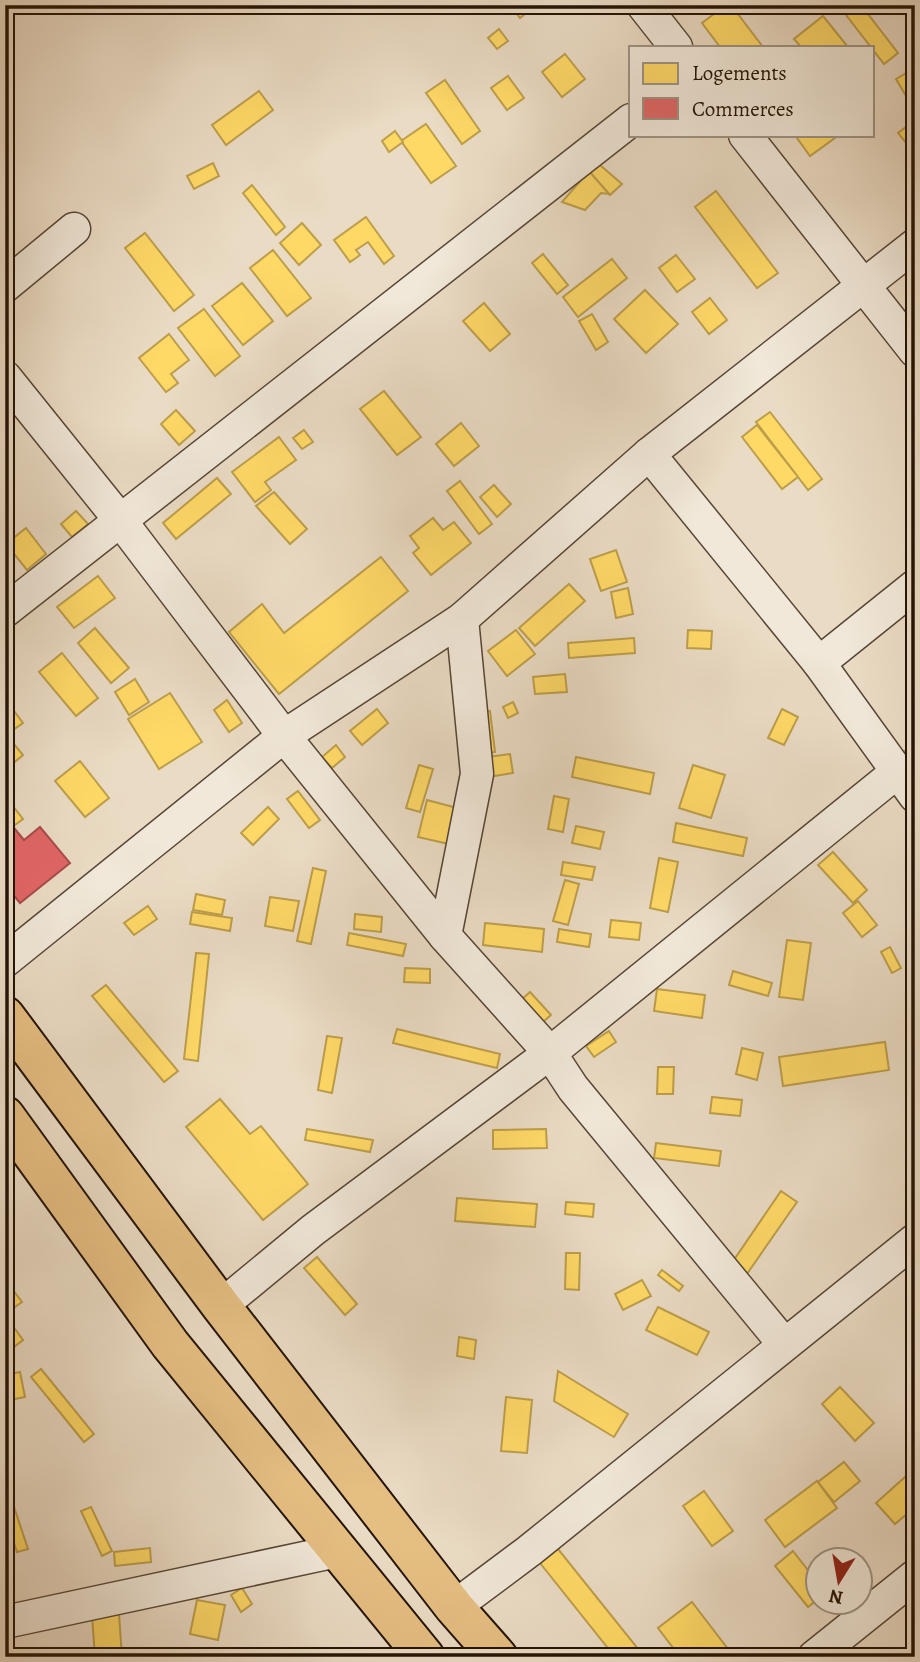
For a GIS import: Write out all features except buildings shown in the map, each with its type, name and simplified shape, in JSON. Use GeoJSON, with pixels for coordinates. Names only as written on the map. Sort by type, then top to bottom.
{"type":"FeatureCollection","features":[{"type":"Feature","properties":{"kind":"highway"},"geometry":{"type":"LineString","coordinates":[[5,1016],[222,1306],[454,1607],[498,1657]]}},
{"type":"Feature","properties":{"kind":"highway"},"geometry":{"type":"LineString","coordinates":[[5,1116],[170,1344],[425,1657]]}},
{"type":"Feature","properties":{"kind":"street"},"geometry":{"type":"LineString","coordinates":[[643,5],[675,46]]}},
{"type":"Feature","properties":{"kind":"street"},"geometry":{"type":"LineString","coordinates":[[5,611],[629,122]]}},
{"type":"Feature","properties":{"kind":"street"},"geometry":{"type":"LineString","coordinates":[[746,136],[915,351]]}},
{"type":"Feature","properties":{"kind":"street"},"geometry":{"type":"LineString","coordinates":[[5,286],[74,229]]}},
{"type":"Feature","properties":{"kind":"street"},"geometry":{"type":"LineString","coordinates":[[5,961],[284,736],[462,619],[649,454],[915,245]]}},
{"type":"Feature","properties":{"kind":"street"},"geometry":{"type":"LineString","coordinates":[[5,377],[121,520],[284,736],[445,936],[550,1053],[573,1088],[785,1345]]}},
{"type":"Feature","properties":{"kind":"street"},"geometry":{"type":"LineString","coordinates":[[222,1306],[313,1230],[906,784],[819,663],[649,454]]}},
{"type":"Feature","properties":{"kind":"street"},"geometry":{"type":"LineString","coordinates":[[819,663],[915,586]]}},
{"type":"Feature","properties":{"kind":"street"},"geometry":{"type":"LineString","coordinates":[[445,936],[477,774],[462,619]]}},
{"type":"Feature","properties":{"kind":"street"},"geometry":{"type":"LineString","coordinates":[[454,1607],[529,1552],[915,1240]]}},
{"type":"Feature","properties":{"kind":"street"},"geometry":{"type":"LineString","coordinates":[[5,1622],[337,1551]]}},
{"type":"Feature","properties":{"kind":"street"},"geometry":{"type":"LineString","coordinates":[[814,1657],[915,1576]]}}]}
